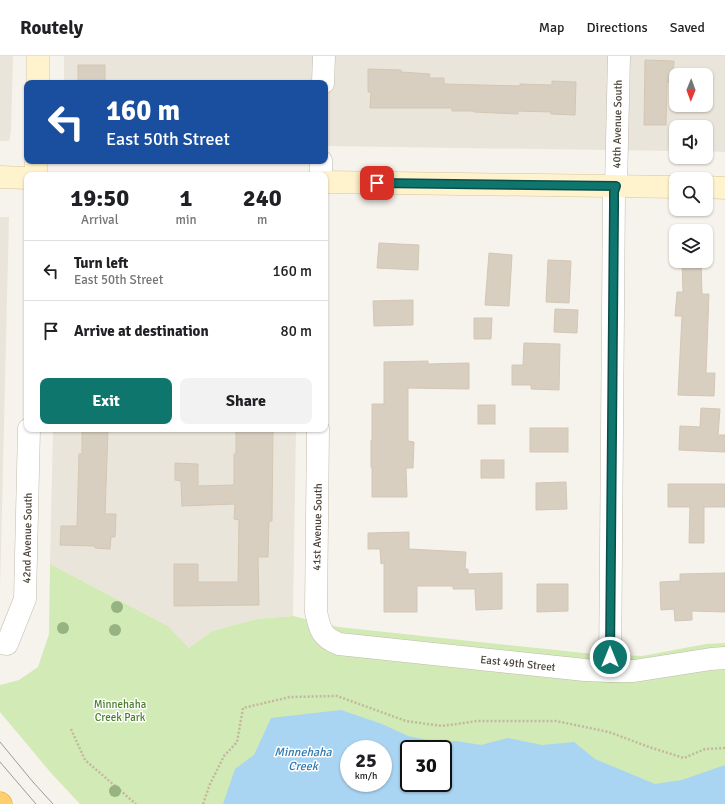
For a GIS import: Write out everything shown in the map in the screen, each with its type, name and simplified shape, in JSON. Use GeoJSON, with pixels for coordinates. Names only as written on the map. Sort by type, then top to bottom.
{"type":"FeatureCollection","features":[{"type":"Feature","properties":{"kind":"street"},"geometry":{"type":"LineString","coordinates":[[38,56],[38,80]]}},
{"type":"Feature","properties":{"kind":"street"},"geometry":{"type":"LineString","coordinates":[[323,80],[324,56]]}},
{"type":"Feature","properties":{"kind":"street","name":"40th Avenue South"},"geometry":{"type":"LineString","coordinates":[[610,671],[614,192],[616,186],[619,56]]}},
{"type":"Feature","properties":{"kind":"street"},"geometry":{"type":"LineString","coordinates":[[0,177],[24,178]]}},
{"type":"Feature","properties":{"kind":"street"},"geometry":{"type":"LineString","coordinates":[[328,182],[669,187]]}},
{"type":"Feature","properties":{"kind":"street"},"geometry":{"type":"LineString","coordinates":[[713,187],[725,188]]}},
{"type":"Feature","properties":{"kind":"street","name":"42nd Avenue South"},"geometry":{"type":"LineString","coordinates":[[3,643],[25,599],[29,432]]}},
{"type":"Feature","properties":{"kind":"street","name":"41st Avenue South"},"geometry":{"type":"LineString","coordinates":[[318,432],[316,612],[319,624]]}},
{"type":"Feature","properties":{"kind":"street","name":"East 49th Street"},"geometry":{"type":"LineString","coordinates":[[319,624],[320,630],[325,636],[339,644],[585,670],[634,671],[725,658]]}},
{"type":"Feature","properties":{"kind":"path"},"geometry":{"type":"LineString","coordinates":[[203,804],[210,784],[224,756],[237,742],[242,708],[290,697],[337,696],[406,721],[442,726],[478,721],[556,721],[609,732],[684,758],[705,749],[725,748]]}},
{"type":"Feature","properties":{"kind":"path"},"geometry":{"type":"LineString","coordinates":[[72,729],[85,760],[136,804]]}},
{"type":"Feature","properties":{"kind":"shaded area"},"geometry":{"type":"Polygon","coordinates":[[[0,56],[13,56],[11,132],[9,141],[0,141],[0,56]]]}},
{"type":"Feature","properties":{"kind":"shaded area"},"geometry":{"type":"Polygon","coordinates":[[[64,56],[725,56],[725,152],[713,151],[713,120],[669,120],[669,151],[328,146],[328,80],[64,80],[64,56]]]}},
{"type":"Feature","properties":{"kind":"shaded area"},"geometry":{"type":"Polygon","coordinates":[[[0,217],[9,217],[0,592],[0,217]]]}},
{"type":"Feature","properties":{"kind":"shaded area"},"geometry":{"type":"Polygon","coordinates":[[[53,432],[296,432],[293,616],[257,619],[212,631],[189,648],[168,626],[50,564],[53,432]]]}},
{"type":"Feature","properties":{"kind":"green space","name":"Minnehaha Creek Park"},"geometry":{"type":"Polygon","coordinates":[[[50,564],[168,626],[189,648],[212,631],[257,619],[293,616],[338,627],[584,653],[642,656],[706,644],[725,643],[725,804],[80,804],[51,773],[0,712],[0,685],[19,680],[38,667],[49,634],[50,564]]]}},
{"type":"Feature","properties":{"kind":"water","name":"Minnehaha Creek"},"geometry":{"type":"Polygon","coordinates":[[[341,710],[382,724],[408,736],[428,740],[400,740],[400,792],[452,792],[452,741],[481,745],[508,738],[542,745],[574,742],[595,759],[655,784],[682,780],[725,765],[725,804],[223,804],[235,769],[254,755],[271,718],[341,710]]]}},
{"type":"Feature","properties":{"kind":"building"},"geometry":{"type":"Polygon","coordinates":[[[645,60],[674,61],[674,68],[669,68],[669,82],[667,82],[666,125],[644,125],[645,60]]]}},
{"type":"Feature","properties":{"kind":"building"},"geometry":{"type":"Polygon","coordinates":[[[78,65],[105,65],[105,80],[78,80],[78,65]]]}},
{"type":"Feature","properties":{"kind":"building"},"geometry":{"type":"Polygon","coordinates":[[[368,69],[401,70],[401,72],[430,74],[429,78],[444,78],[444,84],[520,86],[520,84],[552,85],[552,81],[576,82],[575,115],[551,114],[551,112],[518,111],[518,114],[452,111],[452,108],[370,108],[371,92],[368,92],[368,69]]]}},
{"type":"Feature","properties":{"kind":"building"},"geometry":{"type":"Polygon","coordinates":[[[379,243],[419,245],[418,270],[377,268],[379,243]]]}},
{"type":"Feature","properties":{"kind":"building"},"geometry":{"type":"Polygon","coordinates":[[[489,253],[512,255],[509,306],[485,305],[489,253]]]}},
{"type":"Feature","properties":{"kind":"building"},"geometry":{"type":"Polygon","coordinates":[[[548,260],[571,261],[569,303],[546,302],[548,260]]]}},
{"type":"Feature","properties":{"kind":"building"},"geometry":{"type":"Polygon","coordinates":[[[682,268],[701,268],[702,294],[709,294],[706,373],[715,373],[714,396],[678,395],[682,316],[675,316],[677,292],[683,292],[682,268]]]}},
{"type":"Feature","properties":{"kind":"building"},"geometry":{"type":"Polygon","coordinates":[[[413,300],[413,325],[374,326],[373,301],[413,300]]]}},
{"type":"Feature","properties":{"kind":"building"},"geometry":{"type":"Polygon","coordinates":[[[555,309],[578,310],[577,333],[554,332],[555,309]]]}},
{"type":"Feature","properties":{"kind":"building"},"geometry":{"type":"Polygon","coordinates":[[[474,318],[492,318],[491,339],[474,339],[474,318]]]}},
{"type":"Feature","properties":{"kind":"building"},"geometry":{"type":"Polygon","coordinates":[[[524,343],[560,344],[559,390],[531,389],[531,385],[512,385],[512,365],[523,365],[524,343]]]}},
{"type":"Feature","properties":{"kind":"building"},"geometry":{"type":"Polygon","coordinates":[[[428,361],[428,364],[469,363],[469,389],[408,388],[408,441],[414,442],[413,468],[406,468],[407,497],[372,497],[372,404],[384,404],[384,362],[428,361]]]}},
{"type":"Feature","properties":{"kind":"building"},"geometry":{"type":"Polygon","coordinates":[[[478,405],[495,405],[495,424],[478,424],[478,405]]]}},
{"type":"Feature","properties":{"kind":"building"},"geometry":{"type":"Polygon","coordinates":[[[701,408],[720,409],[718,435],[725,435],[725,452],[679,450],[680,426],[700,427],[701,408]]]}},
{"type":"Feature","properties":{"kind":"building"},"geometry":{"type":"Polygon","coordinates":[[[530,428],[568,428],[568,452],[530,452],[530,428]]]}},
{"type":"Feature","properties":{"kind":"building"},"geometry":{"type":"Polygon","coordinates":[[[82,432],[108,432],[105,514],[116,514],[115,537],[111,537],[110,549],[95,548],[95,546],[60,545],[61,526],[77,526],[79,454],[82,454],[82,432]]]}},
{"type":"Feature","properties":{"kind":"building"},"geometry":{"type":"Polygon","coordinates":[[[236,432],[273,432],[272,521],[269,521],[268,557],[258,557],[259,605],[174,606],[174,564],[198,564],[198,582],[238,582],[239,520],[234,519],[235,504],[182,506],[181,481],[175,480],[175,463],[198,464],[198,486],[234,485],[234,454],[236,454],[236,432]]]}},
{"type":"Feature","properties":{"kind":"building"},"geometry":{"type":"Polygon","coordinates":[[[481,460],[504,460],[504,478],[481,478],[481,460]]]}},
{"type":"Feature","properties":{"kind":"building"},"geometry":{"type":"Polygon","coordinates":[[[566,482],[567,509],[536,510],[536,483],[566,482]]]}},
{"type":"Feature","properties":{"kind":"building"},"geometry":{"type":"Polygon","coordinates":[[[668,484],[725,484],[725,507],[704,507],[704,543],[689,543],[690,507],[668,507],[668,484]]]}},
{"type":"Feature","properties":{"kind":"building"},"geometry":{"type":"Polygon","coordinates":[[[409,532],[409,549],[466,552],[465,569],[468,569],[468,574],[502,573],[502,609],[476,610],[475,589],[453,589],[453,586],[417,586],[417,612],[384,612],[384,563],[381,564],[380,549],[368,549],[368,533],[409,532]]]}},
{"type":"Feature","properties":{"kind":"building"},"geometry":{"type":"Polygon","coordinates":[[[725,573],[725,612],[692,611],[692,620],[675,621],[674,609],[661,610],[660,582],[680,581],[680,574],[725,573]]]}},
{"type":"Feature","properties":{"kind":"building"},"geometry":{"type":"Polygon","coordinates":[[[537,584],[568,584],[568,611],[537,612],[537,584]]]}},
{"type":"Feature","properties":{"kind":"tram line"},"geometry":{"type":"LineString","coordinates":[[0,742],[53,804]]}},
{"type":"Feature","properties":{"kind":"tram line"},"geometry":{"type":"LineString","coordinates":[[0,762],[36,804]]}},
{"type":"Feature","properties":{"kind":"route"},"geometry":{"type":"LineString","coordinates":[[377,183],[616,186],[614,192],[610,657]]}}]}
